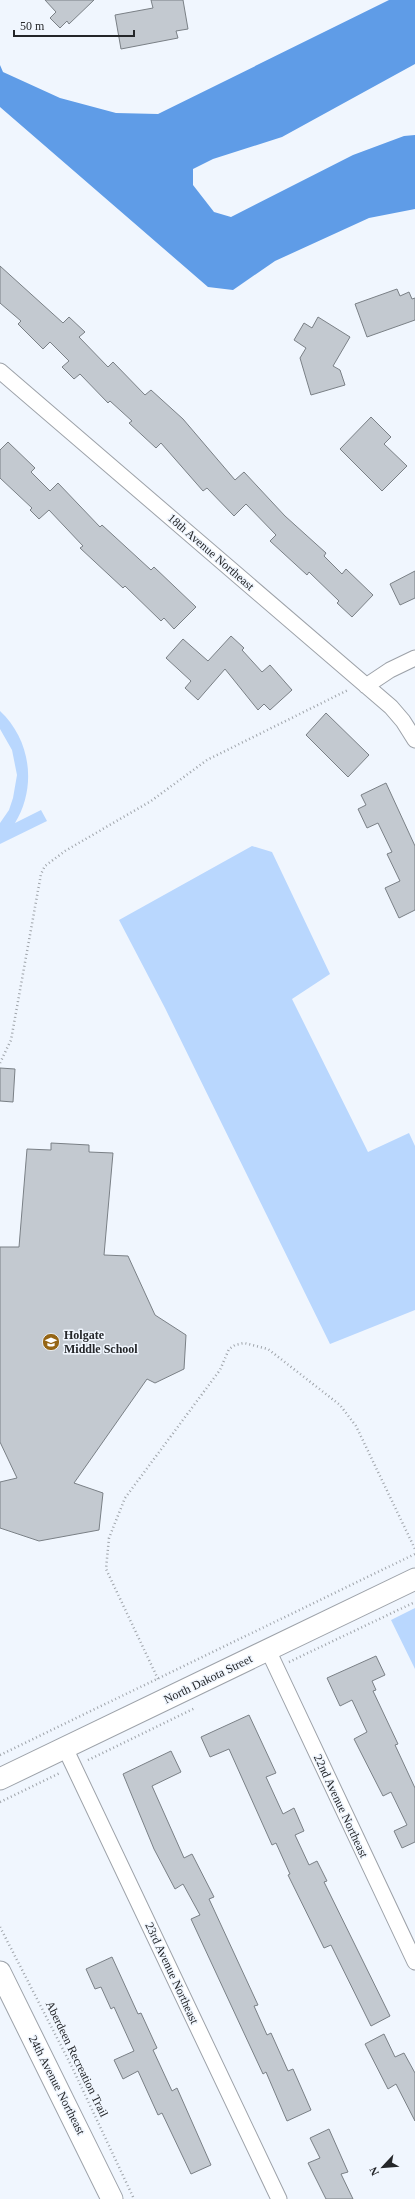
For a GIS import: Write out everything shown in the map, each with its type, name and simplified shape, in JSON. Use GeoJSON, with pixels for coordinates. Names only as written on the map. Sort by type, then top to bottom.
{"type":"FeatureCollection","features":[{"type":"Feature","properties":{"kind":"street","name":"18th Avenue Northeast"},"geometry":{"type":"LineString","coordinates":[[0,371],[391,707],[403,721],[415,740]]}},
{"type":"Feature","properties":{"kind":"street"},"geometry":{"type":"LineString","coordinates":[[366,686],[390,670],[415,658]]}},
{"type":"Feature","properties":{"kind":"street","name":"North Dakota Street"},"geometry":{"type":"LineString","coordinates":[[0,1779],[65,1748],[272,1659],[415,1579]]}},
{"type":"Feature","properties":{"kind":"street","name":"22nd Avenue Northeast"},"geometry":{"type":"LineString","coordinates":[[272,1659],[415,1962]]}},
{"type":"Feature","properties":{"kind":"street","name":"23rd Avenue Northeast"},"geometry":{"type":"LineString","coordinates":[[65,1748],[279,2199]]}},
{"type":"Feature","properties":{"kind":"street","name":"24th Avenue Northeast"},"geometry":{"type":"LineString","coordinates":[[0,1972],[112,2199]]}},
{"type":"Feature","properties":{"kind":"path"},"geometry":{"type":"LineString","coordinates":[[0,1063],[12,1040],[41,874],[45,866],[65,851],[151,801],[207,760],[346,690],[366,686]]}},
{"type":"Feature","properties":{"kind":"path"},"geometry":{"type":"LineString","coordinates":[[158,1679],[106,1569],[109,1538],[126,1498],[220,1370],[229,1349],[235,1345],[244,1343],[268,1349],[340,1405],[356,1426],[415,1549]]}},
{"type":"Feature","properties":{"kind":"path"},"geometry":{"type":"LineString","coordinates":[[0,1755],[415,1554]]}},
{"type":"Feature","properties":{"kind":"path"},"geometry":{"type":"LineString","coordinates":[[272,1659],[415,1602]]}},
{"type":"Feature","properties":{"kind":"path"},"geometry":{"type":"LineString","coordinates":[[0,1802],[202,1704]]}},
{"type":"Feature","properties":{"kind":"path","name":"Aberdeen Recreation Trail"},"geometry":{"type":"LineString","coordinates":[[0,1927],[72,2067],[134,2199]]}},
{"type":"Feature","properties":{"kind":"shaded area"},"geometry":{"type":"Polygon","coordinates":[[[0,711],[19,736],[27,764],[28,779],[26,794],[22,809],[15,823],[41,810],[47,821],[0,844],[0,823],[9,810],[13,798],[17,775],[12,750],[0,729],[0,711]]]}},
{"type":"Feature","properties":{"kind":"shaded area"},"geometry":{"type":"Polygon","coordinates":[[[252,846],[272,852],[330,974],[292,999],[368,1152],[409,1133],[415,1146],[415,1310],[330,1344],[165,1008],[119,920],[252,846]]]}},
{"type":"Feature","properties":{"kind":"shaded area"},"geometry":{"type":"Polygon","coordinates":[[[415,1608],[415,1669],[391,1620],[415,1608]]]}},
{"type":"Feature","properties":{"kind":"water"},"geometry":{"type":"Polygon","coordinates":[[[389,0],[415,0],[415,64],[282,137],[213,159],[193,169],[193,185],[214,212],[231,217],[353,155],[404,136],[415,135],[415,209],[369,218],[275,261],[233,290],[208,287],[0,107],[0,65],[3,72],[60,98],[116,113],[158,114],[389,0]]]}},
{"type":"Feature","properties":{"kind":"building"},"geometry":{"type":"Polygon","coordinates":[[[45,0],[94,0],[69,24],[67,21],[60,28],[50,18],[56,12],[45,0]]]}},
{"type":"Feature","properties":{"kind":"building"},"geometry":{"type":"Polygon","coordinates":[[[151,0],[183,0],[188,29],[176,31],[178,38],[121,49],[115,15],[153,8],[151,0]]]}},
{"type":"Feature","properties":{"kind":"building"},"geometry":{"type":"Polygon","coordinates":[[[0,266],[63,323],[69,317],[85,332],[79,337],[108,367],[113,362],[145,395],[151,390],[183,419],[235,480],[244,472],[285,516],[326,553],[324,556],[342,574],[346,569],[373,595],[352,617],[337,603],[339,601],[309,572],[307,575],[270,541],[276,535],[246,504],[234,516],[207,488],[203,491],[161,443],[156,448],[129,423],[132,421],[110,401],[108,403],[80,374],[74,379],[62,367],[69,361],[50,342],[43,349],[18,324],[21,321],[0,303],[0,266]]]}},
{"type":"Feature","properties":{"kind":"building"},"geometry":{"type":"Polygon","coordinates":[[[397,289],[400,296],[409,292],[412,299],[415,298],[415,320],[367,337],[355,304],[397,289]]]}},
{"type":"Feature","properties":{"kind":"building"},"geometry":{"type":"Polygon","coordinates":[[[318,317],[350,337],[333,366],[340,370],[345,385],[311,395],[300,358],[306,348],[294,340],[304,323],[312,328],[318,317]]]}},
{"type":"Feature","properties":{"kind":"building"},"geometry":{"type":"Polygon","coordinates":[[[371,417],[391,437],[384,444],[407,466],[382,491],[340,449],[371,417]]]}},
{"type":"Feature","properties":{"kind":"building"},"geometry":{"type":"Polygon","coordinates":[[[8,442],[35,468],[31,472],[50,491],[58,483],[100,527],[102,525],[151,570],[154,567],[196,607],[174,629],[164,618],[161,621],[125,586],[123,588],[80,548],[83,546],[49,510],[39,519],[30,510],[32,508],[0,478],[0,450],[8,442]]]}},
{"type":"Feature","properties":{"kind":"building"},"geometry":{"type":"Polygon","coordinates":[[[415,571],[415,598],[400,605],[390,584],[415,571]]]}},
{"type":"Feature","properties":{"kind":"building"},"geometry":{"type":"Polygon","coordinates":[[[231,636],[244,648],[242,650],[262,672],[270,665],[292,690],[270,710],[264,704],[258,710],[225,669],[198,700],[185,688],[191,681],[166,658],[183,639],[208,661],[231,636]]]}},
{"type":"Feature","properties":{"kind":"building"},"geometry":{"type":"Polygon","coordinates":[[[326,713],[369,755],[348,777],[306,735],[326,713]]]}},
{"type":"Feature","properties":{"kind":"building"},"geometry":{"type":"Polygon","coordinates":[[[386,783],[415,846],[415,910],[399,918],[385,888],[400,881],[387,854],[392,852],[378,823],[367,828],[358,809],[366,805],[361,795],[386,783]]]}},
{"type":"Feature","properties":{"kind":"building"},"geometry":{"type":"Polygon","coordinates":[[[0,1068],[15,1069],[13,1102],[0,1101],[0,1068]]]}},
{"type":"Feature","properties":{"kind":"building","name":"Holgate Middle School"},"geometry":{"type":"Polygon","coordinates":[[[51,1143],[89,1145],[89,1152],[113,1153],[104,1255],[128,1256],[155,1315],[186,1335],[184,1369],[155,1383],[147,1379],[74,1483],[103,1493],[99,1530],[39,1541],[0,1528],[0,1482],[17,1478],[0,1442],[0,1247],[19,1247],[27,1149],[51,1150],[51,1143]]]}},
{"type":"Feature","properties":{"kind":"building"},"geometry":{"type":"Polygon","coordinates":[[[376,1656],[385,1675],[372,1681],[376,1690],[373,1691],[398,1744],[395,1745],[415,1788],[415,1842],[402,1848],[394,1831],[407,1825],[391,1792],[383,1796],[354,1739],[367,1732],[352,1700],[340,1706],[327,1678],[376,1656]]]}},
{"type":"Feature","properties":{"kind":"building"},"geometry":{"type":"Polygon","coordinates":[[[249,1715],[276,1773],[266,1777],[283,1814],[294,1808],[304,1831],[295,1835],[309,1865],[317,1861],[327,1881],[324,1882],[390,2016],[371,2026],[331,1945],[324,1948],[288,1875],[290,1874],[276,1843],[272,1845],[229,1749],[210,1757],[201,1737],[249,1715]]]}},
{"type":"Feature","properties":{"kind":"building"},"geometry":{"type":"Polygon","coordinates":[[[171,1751],[181,1772],[152,1786],[184,1858],[192,1854],[214,1897],[209,1899],[258,2005],[254,2006],[267,2035],[271,2033],[288,2071],[293,2069],[311,2110],[287,2121],[266,2072],[263,2074],[191,1919],[200,1915],[183,1884],[175,1889],[154,1849],[123,1774],[171,1751]]]}},
{"type":"Feature","properties":{"kind":"building"},"geometry":{"type":"Polygon","coordinates":[[[112,1957],[138,2014],[141,2013],[157,2048],[153,2050],[172,2091],[177,2088],[211,2165],[191,2174],[162,2113],[158,2115],[138,2071],[123,2079],[114,2060],[134,2051],[114,2007],[111,2009],[101,1987],[95,1989],[86,1969],[112,1957]]]}},
{"type":"Feature","properties":{"kind":"building"},"geometry":{"type":"Polygon","coordinates":[[[384,2034],[395,2057],[404,2053],[415,2073],[415,2121],[396,2084],[388,2089],[365,2044],[384,2034]]]}},
{"type":"Feature","properties":{"kind":"building"},"geometry":{"type":"Polygon","coordinates":[[[329,2129],[348,2172],[341,2174],[353,2199],[326,2199],[308,2163],[320,2158],[310,2138],[329,2129]]]}},
{"type":"Feature","properties":{"kind":"place","name":"Holgate Middle School"},"geometry":{"type":"Point","coordinates":[51,1342]}}]}
